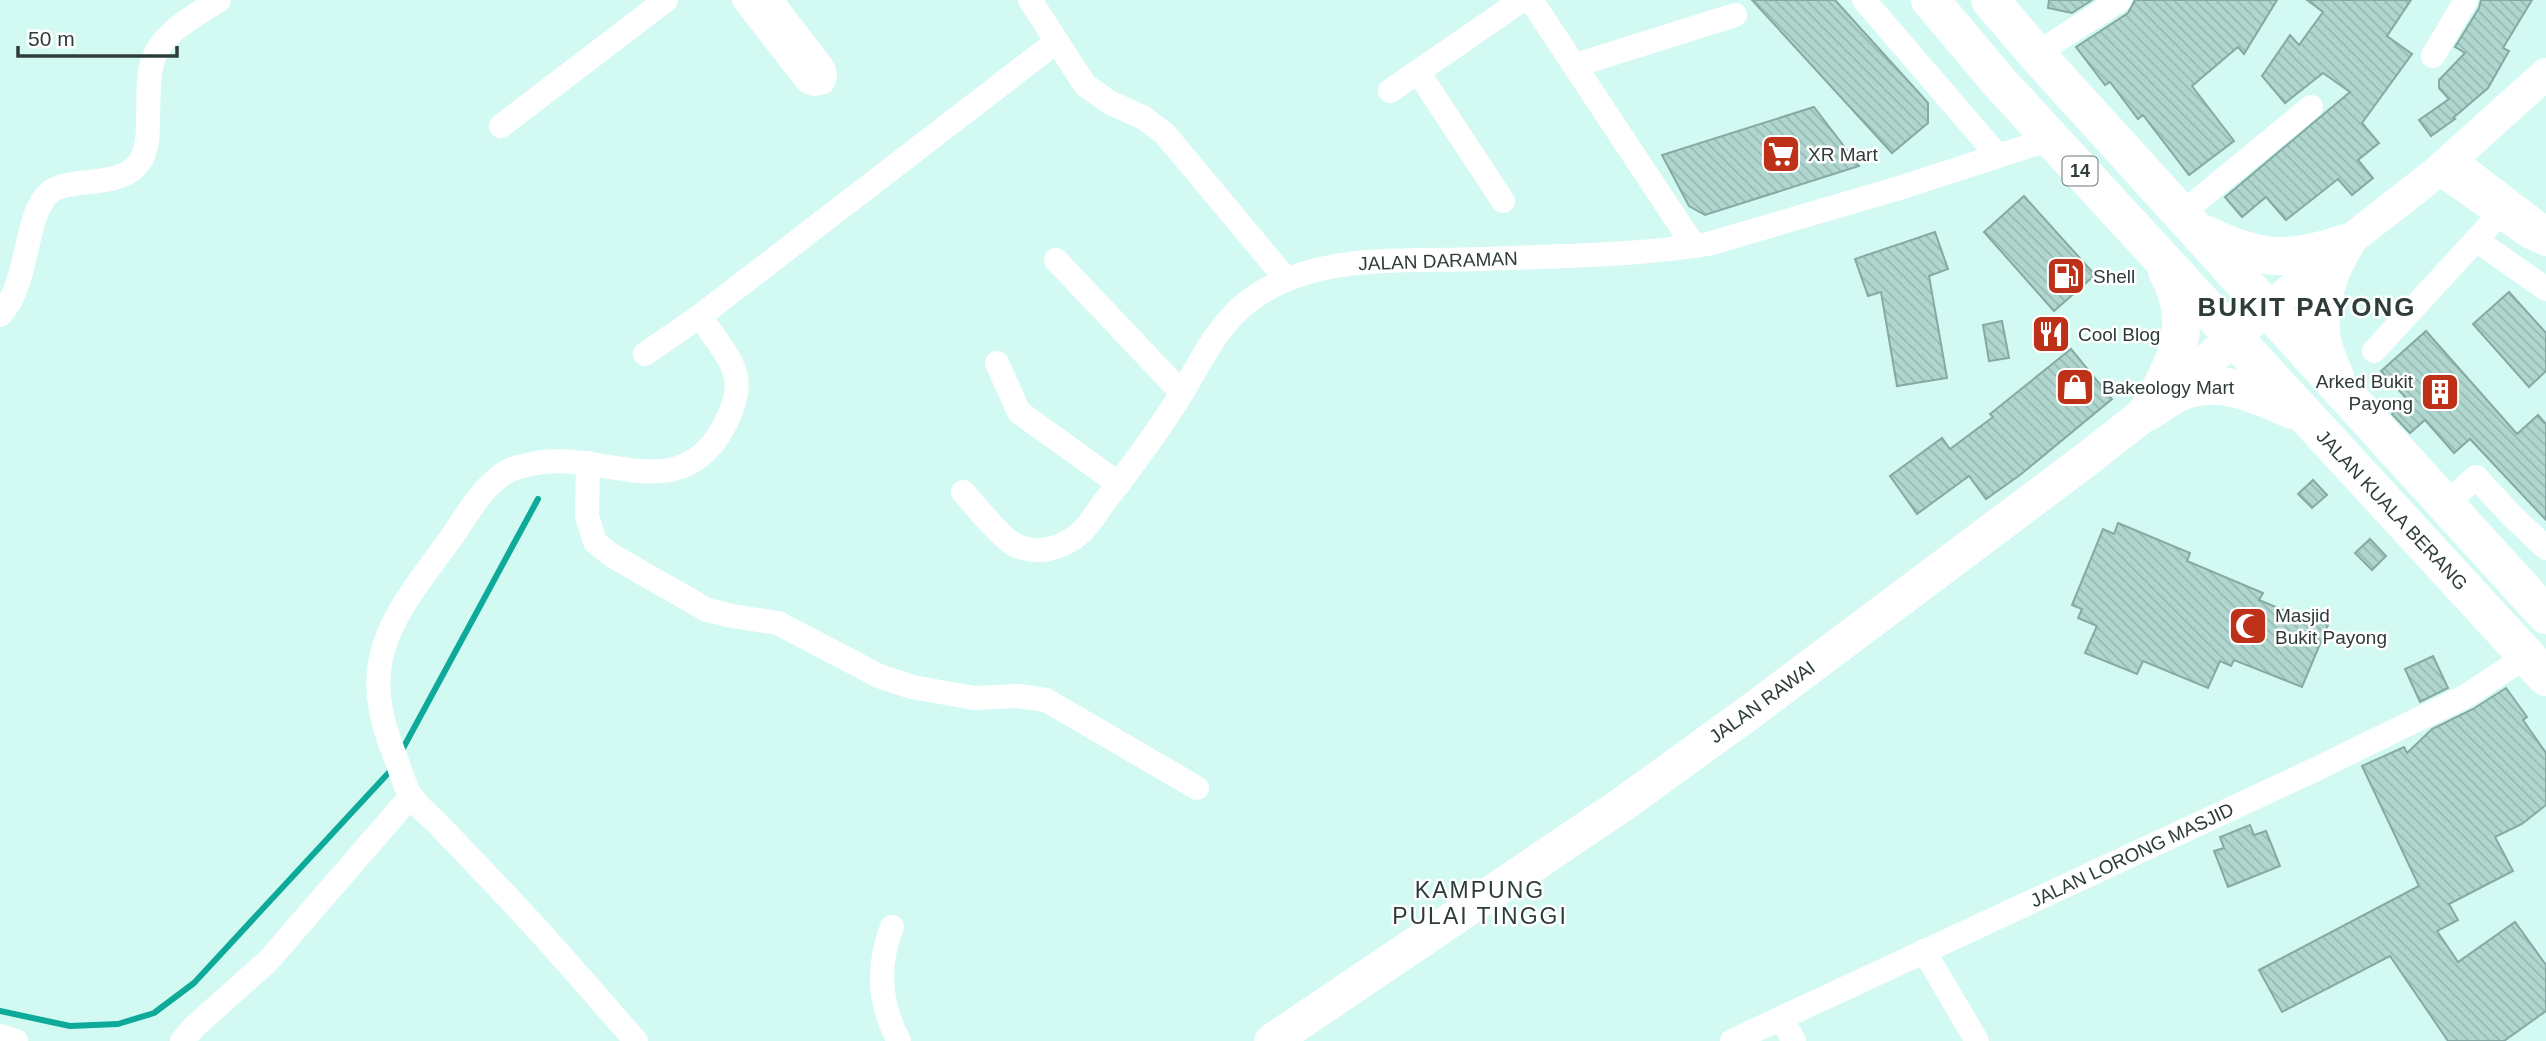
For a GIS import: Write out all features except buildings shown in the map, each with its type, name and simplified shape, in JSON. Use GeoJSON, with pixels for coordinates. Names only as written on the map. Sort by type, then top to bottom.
{"type":"FeatureCollection","features":[{"type":"Feature","properties":{"kind":"highway","name":"JALAN KUALA BERANG"},"geometry":{"type":"LineString","coordinates":[[1930,0],[2051,139],[2537,666]]}},
{"type":"Feature","properties":{"kind":"highway","name":"14"},"geometry":{"type":"LineString","coordinates":[[1990,0],[2546,615]]}},
{"type":"Feature","properties":{"kind":"highway"},"geometry":{"type":"LineString","coordinates":[[2188,222],[2233,248],[2268,256],[2314,254],[2346,243]]}},
{"type":"Feature","properties":{"kind":"highway"},"geometry":{"type":"LineString","coordinates":[[2338,384],[2323,345],[2321,325],[2327,282],[2334,261],[2346,243]]}},
{"type":"Feature","properties":{"kind":"highway"},"geometry":{"type":"LineString","coordinates":[[2147,412],[2172,368],[2181,340],[2181,312],[2177,289],[2162,260]]}},
{"type":"Feature","properties":{"kind":"highway"},"geometry":{"type":"LineString","coordinates":[[2147,412],[2181,392],[2226,386],[2255,392],[2304,415]]}},
{"type":"Feature","properties":{"kind":"main road","name":"JALAN RAWAI"},"geometry":{"type":"LineString","coordinates":[[1272,1041],[1676,766],[1826,656],[2147,412],[2234,338]]}},
{"type":"Feature","properties":{"kind":"street"},"geometry":{"type":"LineString","coordinates":[[0,315],[12,299],[20,280],[32,229],[43,200],[60,187],[118,177],[140,162],[147,143],[153,60],[166,37],[219,0]]}},
{"type":"Feature","properties":{"kind":"street"},"geometry":{"type":"LineString","coordinates":[[501,126],[667,0]]}},
{"type":"Feature","properties":{"kind":"street"},"geometry":{"type":"LineString","coordinates":[[744,0],[807,81],[814,84],[822,82],[825,75],[823,68],[771,0]]}},
{"type":"Feature","properties":{"kind":"street"},"geometry":{"type":"LineString","coordinates":[[1030,0],[1085,85],[1095,94],[1144,118],[1165,134],[1286,279]]}},
{"type":"Feature","properties":{"kind":"street"},"geometry":{"type":"LineString","coordinates":[[1390,91],[1522,0]]}},
{"type":"Feature","properties":{"kind":"street"},"geometry":{"type":"LineString","coordinates":[[1531,0],[1694,246]]}},
{"type":"Feature","properties":{"kind":"street"},"geometry":{"type":"LineString","coordinates":[[1864,0],[1998,156]]}},
{"type":"Feature","properties":{"kind":"street"},"geometry":{"type":"LineString","coordinates":[[2036,54],[2120,0]]}},
{"type":"Feature","properties":{"kind":"street"},"geometry":{"type":"LineString","coordinates":[[2433,56],[2466,0]]}},
{"type":"Feature","properties":{"kind":"street"},"geometry":{"type":"LineString","coordinates":[[1576,65],[1735,15]]}},
{"type":"Feature","properties":{"kind":"street"},"geometry":{"type":"LineString","coordinates":[[645,354],[699,316],[1056,42]]}},
{"type":"Feature","properties":{"kind":"street"},"geometry":{"type":"LineString","coordinates":[[1418,72],[1503,201]]}},
{"type":"Feature","properties":{"kind":"street"},"geometry":{"type":"LineString","coordinates":[[2234,338],[2346,243],[2445,165],[2546,74]]}},
{"type":"Feature","properties":{"kind":"street"},"geometry":{"type":"LineString","coordinates":[[2188,222],[2311,107]]}},
{"type":"Feature","properties":{"kind":"street","name":"JALAN DARAMAN"},"geometry":{"type":"LineString","coordinates":[[963,492],[1013,544],[1028,550],[1045,550],[1060,546],[1080,534],[1119,484],[1225,323],[1250,300],[1286,279],[1320,268],[1363,263],[1541,257],[1694,246],[1896,189],[2051,139]]}},
{"type":"Feature","properties":{"kind":"street"},"geometry":{"type":"LineString","coordinates":[[2445,165],[2498,216],[2528,236],[2546,244]]}},
{"type":"Feature","properties":{"kind":"street"},"geometry":{"type":"LineString","coordinates":[[2445,165],[2538,222],[2546,235]]}},
{"type":"Feature","properties":{"kind":"street"},"geometry":{"type":"LineString","coordinates":[[2374,351],[2498,216]]}},
{"type":"Feature","properties":{"kind":"street"},"geometry":{"type":"LineString","coordinates":[[2476,240],[2546,289]]}},
{"type":"Feature","properties":{"kind":"street"},"geometry":{"type":"LineString","coordinates":[[1056,260],[1181,393]]}},
{"type":"Feature","properties":{"kind":"street"},"geometry":{"type":"LineString","coordinates":[[636,1041],[531,921],[411,796],[385,733],[378,676],[382,646],[397,613],[488,487],[510,469],[539,463],[588,463],[654,473],[680,469],[692,463],[716,439],[733,410],[738,383],[735,370],[699,316]]}},
{"type":"Feature","properties":{"kind":"street"},"geometry":{"type":"LineString","coordinates":[[997,363],[1019,412],[1119,484]]}},
{"type":"Feature","properties":{"kind":"street"},"geometry":{"type":"LineString","coordinates":[[588,463],[587,516],[596,542],[611,555],[707,610],[778,623],[879,676],[912,687],[974,698],[1018,696],[1046,700],[1197,788]]}},
{"type":"Feature","properties":{"kind":"street"},"geometry":{"type":"LineString","coordinates":[[2446,504],[2476,477],[2546,548]]}},
{"type":"Feature","properties":{"kind":"street","name":"JALAN LORONG MASJID"},"geometry":{"type":"LineString","coordinates":[[1731,1041],[2322,766],[2466,696],[2537,666]]}},
{"type":"Feature","properties":{"kind":"street"},"geometry":{"type":"LineString","coordinates":[[183,1041],[194,1027],[268,961],[411,796]]}},
{"type":"Feature","properties":{"kind":"street"},"geometry":{"type":"LineString","coordinates":[[892,927],[881,966],[882,993],[889,1023],[899,1041]]}},
{"type":"Feature","properties":{"kind":"street"},"geometry":{"type":"LineString","coordinates":[[1924,951],[1977,1041]]}},
{"type":"Feature","properties":{"kind":"street"},"geometry":{"type":"LineString","coordinates":[[1781,1018],[1794,1041]]}},
{"type":"Feature","properties":{"kind":"street"},"geometry":{"type":"LineString","coordinates":[[0,1036],[16,1041]]}},
{"type":"Feature","properties":{"kind":"waterway"},"geometry":{"type":"LineString","coordinates":[[401,752],[538,499]]}},
{"type":"Feature","properties":{"kind":"waterway"},"geometry":{"type":"LineString","coordinates":[[0,1011],[70,1026],[118,1024],[154,1013],[194,983],[393,768]]}},
{"type":"Feature","properties":{"kind":"place","name":"XR Mart"},"geometry":{"type":"Point","coordinates":[1781,154]}},
{"type":"Feature","properties":{"kind":"place","name":"Shell"},"geometry":{"type":"Point","coordinates":[2066,276]}},
{"type":"Feature","properties":{"kind":"place","name":"Cool Blog"},"geometry":{"type":"Point","coordinates":[2051,334]}},
{"type":"Feature","properties":{"kind":"place","name":"Bakeology Mart"},"geometry":{"type":"Point","coordinates":[2075,387]}},
{"type":"Feature","properties":{"kind":"place","name":"Arked Bukit Payong"},"geometry":{"type":"Point","coordinates":[2440,392]}},
{"type":"Feature","properties":{"kind":"place","name":"Masjid Bukit Payong"},"geometry":{"type":"Point","coordinates":[2248,626]}},
{"type":"Feature","properties":{"kind":"district","name":"BUKIT PAYONG"},"geometry":{"type":"Point","coordinates":[2307,307]}},
{"type":"Feature","properties":{"kind":"district","name":"KAMPUNG PULAI TINGGI"},"geometry":{"type":"Point","coordinates":[1480,903]}}]}
